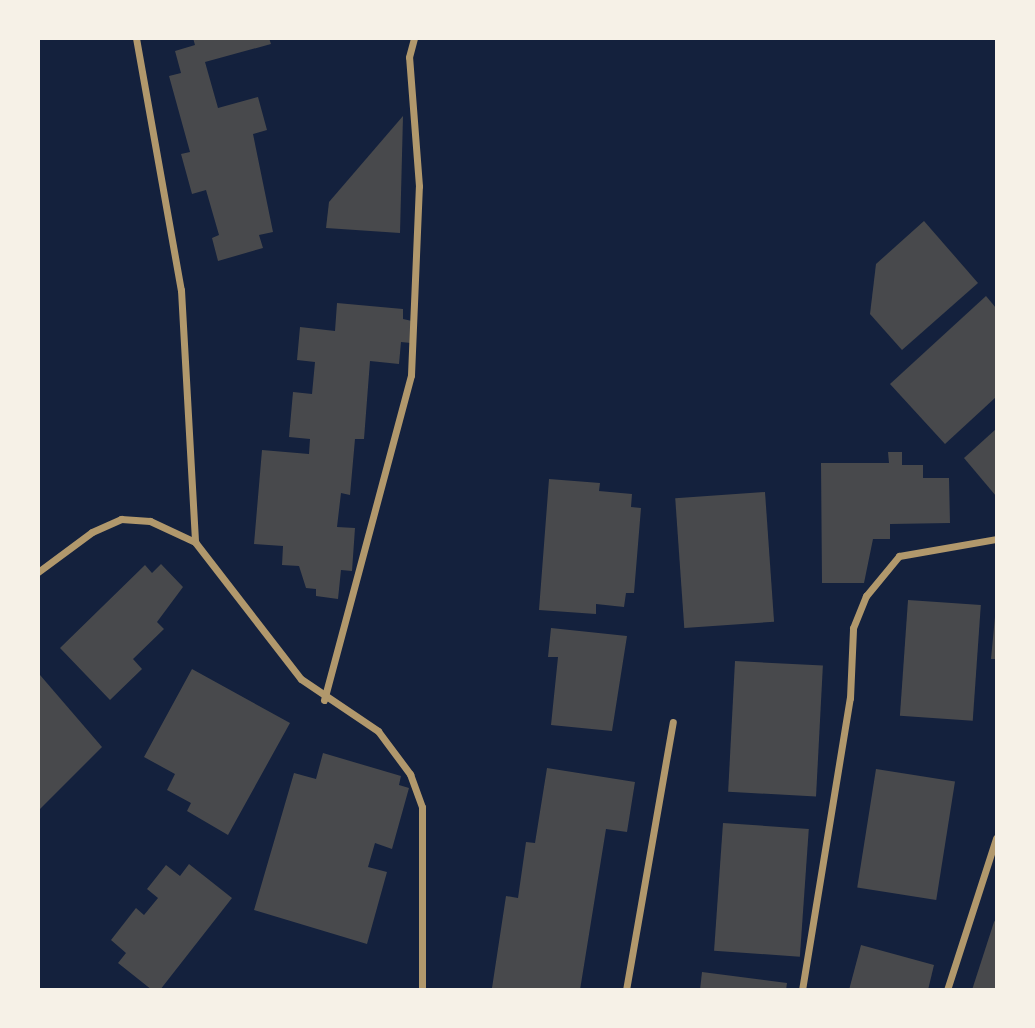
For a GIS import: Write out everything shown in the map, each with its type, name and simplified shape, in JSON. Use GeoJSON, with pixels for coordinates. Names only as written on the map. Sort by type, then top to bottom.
{"type":"FeatureCollection","features":[{"type":"Feature","properties":{"kind":"street"},"geometry":{"type":"LineString","coordinates":[[136,38],[181,290],[195,542]]}},
{"type":"Feature","properties":{"kind":"street"},"geometry":{"type":"LineString","coordinates":[[324,700],[411,374],[419,186],[409,57],[414,38]]}},
{"type":"Feature","properties":{"kind":"street"},"geometry":{"type":"LineString","coordinates":[[38,572],[92,532],[121,519],[150,521],[195,542],[324,700],[378,731],[410,774],[422,807],[422,989]]}},
{"type":"Feature","properties":{"kind":"street"},"geometry":{"type":"LineString","coordinates":[[802,989],[850,698],[853,628],[866,596],[899,556],[996,540]]}},
{"type":"Feature","properties":{"kind":"street"},"geometry":{"type":"LineString","coordinates":[[626,989],[673,722]]}},
{"type":"Feature","properties":{"kind":"street"},"geometry":{"type":"LineString","coordinates":[[947,989],[996,838]]}},
{"type":"Feature","properties":{"kind":"building"},"geometry":{"type":"Polygon","coordinates":[[[193,38],[269,38],[271,44],[205,62],[218,108],[258,97],[267,130],[253,134],[273,232],[259,235],[263,248],[218,261],[212,238],[219,235],[206,190],[192,194],[181,154],[190,152],[169,76],[181,73],[175,51],[195,45],[193,38]]]}},
{"type":"Feature","properties":{"kind":"building"},"geometry":{"type":"Polygon","coordinates":[[[403,116],[400,233],[326,228],[329,202],[403,116]]]}},
{"type":"Feature","properties":{"kind":"building"},"geometry":{"type":"Polygon","coordinates":[[[924,221],[978,283],[902,350],[870,314],[876,264],[924,221]]]}},
{"type":"Feature","properties":{"kind":"building"},"geometry":{"type":"Polygon","coordinates":[[[986,296],[996,308],[996,397],[945,444],[890,384],[986,296]]]}},
{"type":"Feature","properties":{"kind":"building"},"geometry":{"type":"Polygon","coordinates":[[[337,303],[403,309],[403,319],[412,321],[411,343],[401,342],[399,364],[370,361],[364,439],[355,439],[350,495],[341,493],[337,527],[355,528],[352,571],[341,570],[338,599],[316,596],[316,589],[306,588],[299,566],[282,565],[283,546],[254,544],[262,450],[309,454],[310,439],[289,437],[293,392],[312,394],[315,362],[297,360],[300,327],[335,331],[337,303]]]}},
{"type":"Feature","properties":{"kind":"building"},"geometry":{"type":"Polygon","coordinates":[[[996,429],[996,496],[964,458],[996,429]]]}},
{"type":"Feature","properties":{"kind":"building"},"geometry":{"type":"Polygon","coordinates":[[[888,452],[902,452],[902,465],[923,465],[923,478],[949,478],[950,523],[890,524],[890,539],[873,539],[864,583],[822,583],[821,463],[889,463],[888,452]]]}},
{"type":"Feature","properties":{"kind":"building"},"geometry":{"type":"Polygon","coordinates":[[[549,479],[600,483],[599,491],[632,494],[631,507],[641,508],[634,593],[626,593],[624,607],[596,604],[596,614],[539,610],[549,479]]]}},
{"type":"Feature","properties":{"kind":"building"},"geometry":{"type":"Polygon","coordinates":[[[765,492],[774,622],[684,628],[675,498],[765,492]]]}},
{"type":"Feature","properties":{"kind":"building"},"geometry":{"type":"Polygon","coordinates":[[[161,564],[183,587],[157,622],[164,629],[133,659],[142,669],[110,700],[60,648],[145,565],[152,573],[161,564]]]}},
{"type":"Feature","properties":{"kind":"building"},"geometry":{"type":"Polygon","coordinates":[[[908,600],[981,605],[973,721],[900,716],[908,600]]]}},
{"type":"Feature","properties":{"kind":"building"},"geometry":{"type":"Polygon","coordinates":[[[995,617],[996,659],[991,659],[995,617]]]}},
{"type":"Feature","properties":{"kind":"building"},"geometry":{"type":"Polygon","coordinates":[[[551,628],[627,636],[612,731],[551,725],[558,657],[548,657],[551,628]]]}},
{"type":"Feature","properties":{"kind":"building"},"geometry":{"type":"Polygon","coordinates":[[[735,661],[823,666],[816,796],[728,792],[735,661]]]}},
{"type":"Feature","properties":{"kind":"building"},"geometry":{"type":"Polygon","coordinates":[[[192,669],[290,723],[228,835],[187,811],[191,803],[167,790],[175,774],[144,757],[192,669]]]}},
{"type":"Feature","properties":{"kind":"building"},"geometry":{"type":"Polygon","coordinates":[[[40,675],[102,747],[38,811],[38,677],[40,675]]]}},
{"type":"Feature","properties":{"kind":"building"},"geometry":{"type":"Polygon","coordinates":[[[323,753],[401,776],[399,785],[409,788],[392,849],[375,843],[368,867],[387,872],[367,944],[254,910],[294,773],[316,779],[323,753]]]}},
{"type":"Feature","properties":{"kind":"building"},"geometry":{"type":"Polygon","coordinates":[[[547,768],[635,782],[627,832],[606,829],[580,990],[492,988],[506,896],[518,898],[526,842],[535,843],[547,768]]]}},
{"type":"Feature","properties":{"kind":"building"},"geometry":{"type":"Polygon","coordinates":[[[876,769],[955,782],[936,900],[857,888],[876,769]]]}},
{"type":"Feature","properties":{"kind":"building"},"geometry":{"type":"Polygon","coordinates":[[[723,823],[809,829],[800,957],[714,951],[723,823]]]}},
{"type":"Feature","properties":{"kind":"building"},"geometry":{"type":"Polygon","coordinates":[[[189,864],[232,898],[160,990],[152,990],[118,963],[126,953],[111,940],[136,908],[144,915],[158,898],[147,889],[166,865],[180,876],[189,864]]]}},
{"type":"Feature","properties":{"kind":"building"},"geometry":{"type":"Polygon","coordinates":[[[996,919],[996,990],[972,990],[994,922],[996,919]]]}},
{"type":"Feature","properties":{"kind":"building"},"geometry":{"type":"Polygon","coordinates":[[[861,945],[934,965],[928,990],[849,990],[861,945]]]}},
{"type":"Feature","properties":{"kind":"building"},"geometry":{"type":"Polygon","coordinates":[[[702,972],[787,983],[786,990],[700,990],[702,972]]]}}]}
